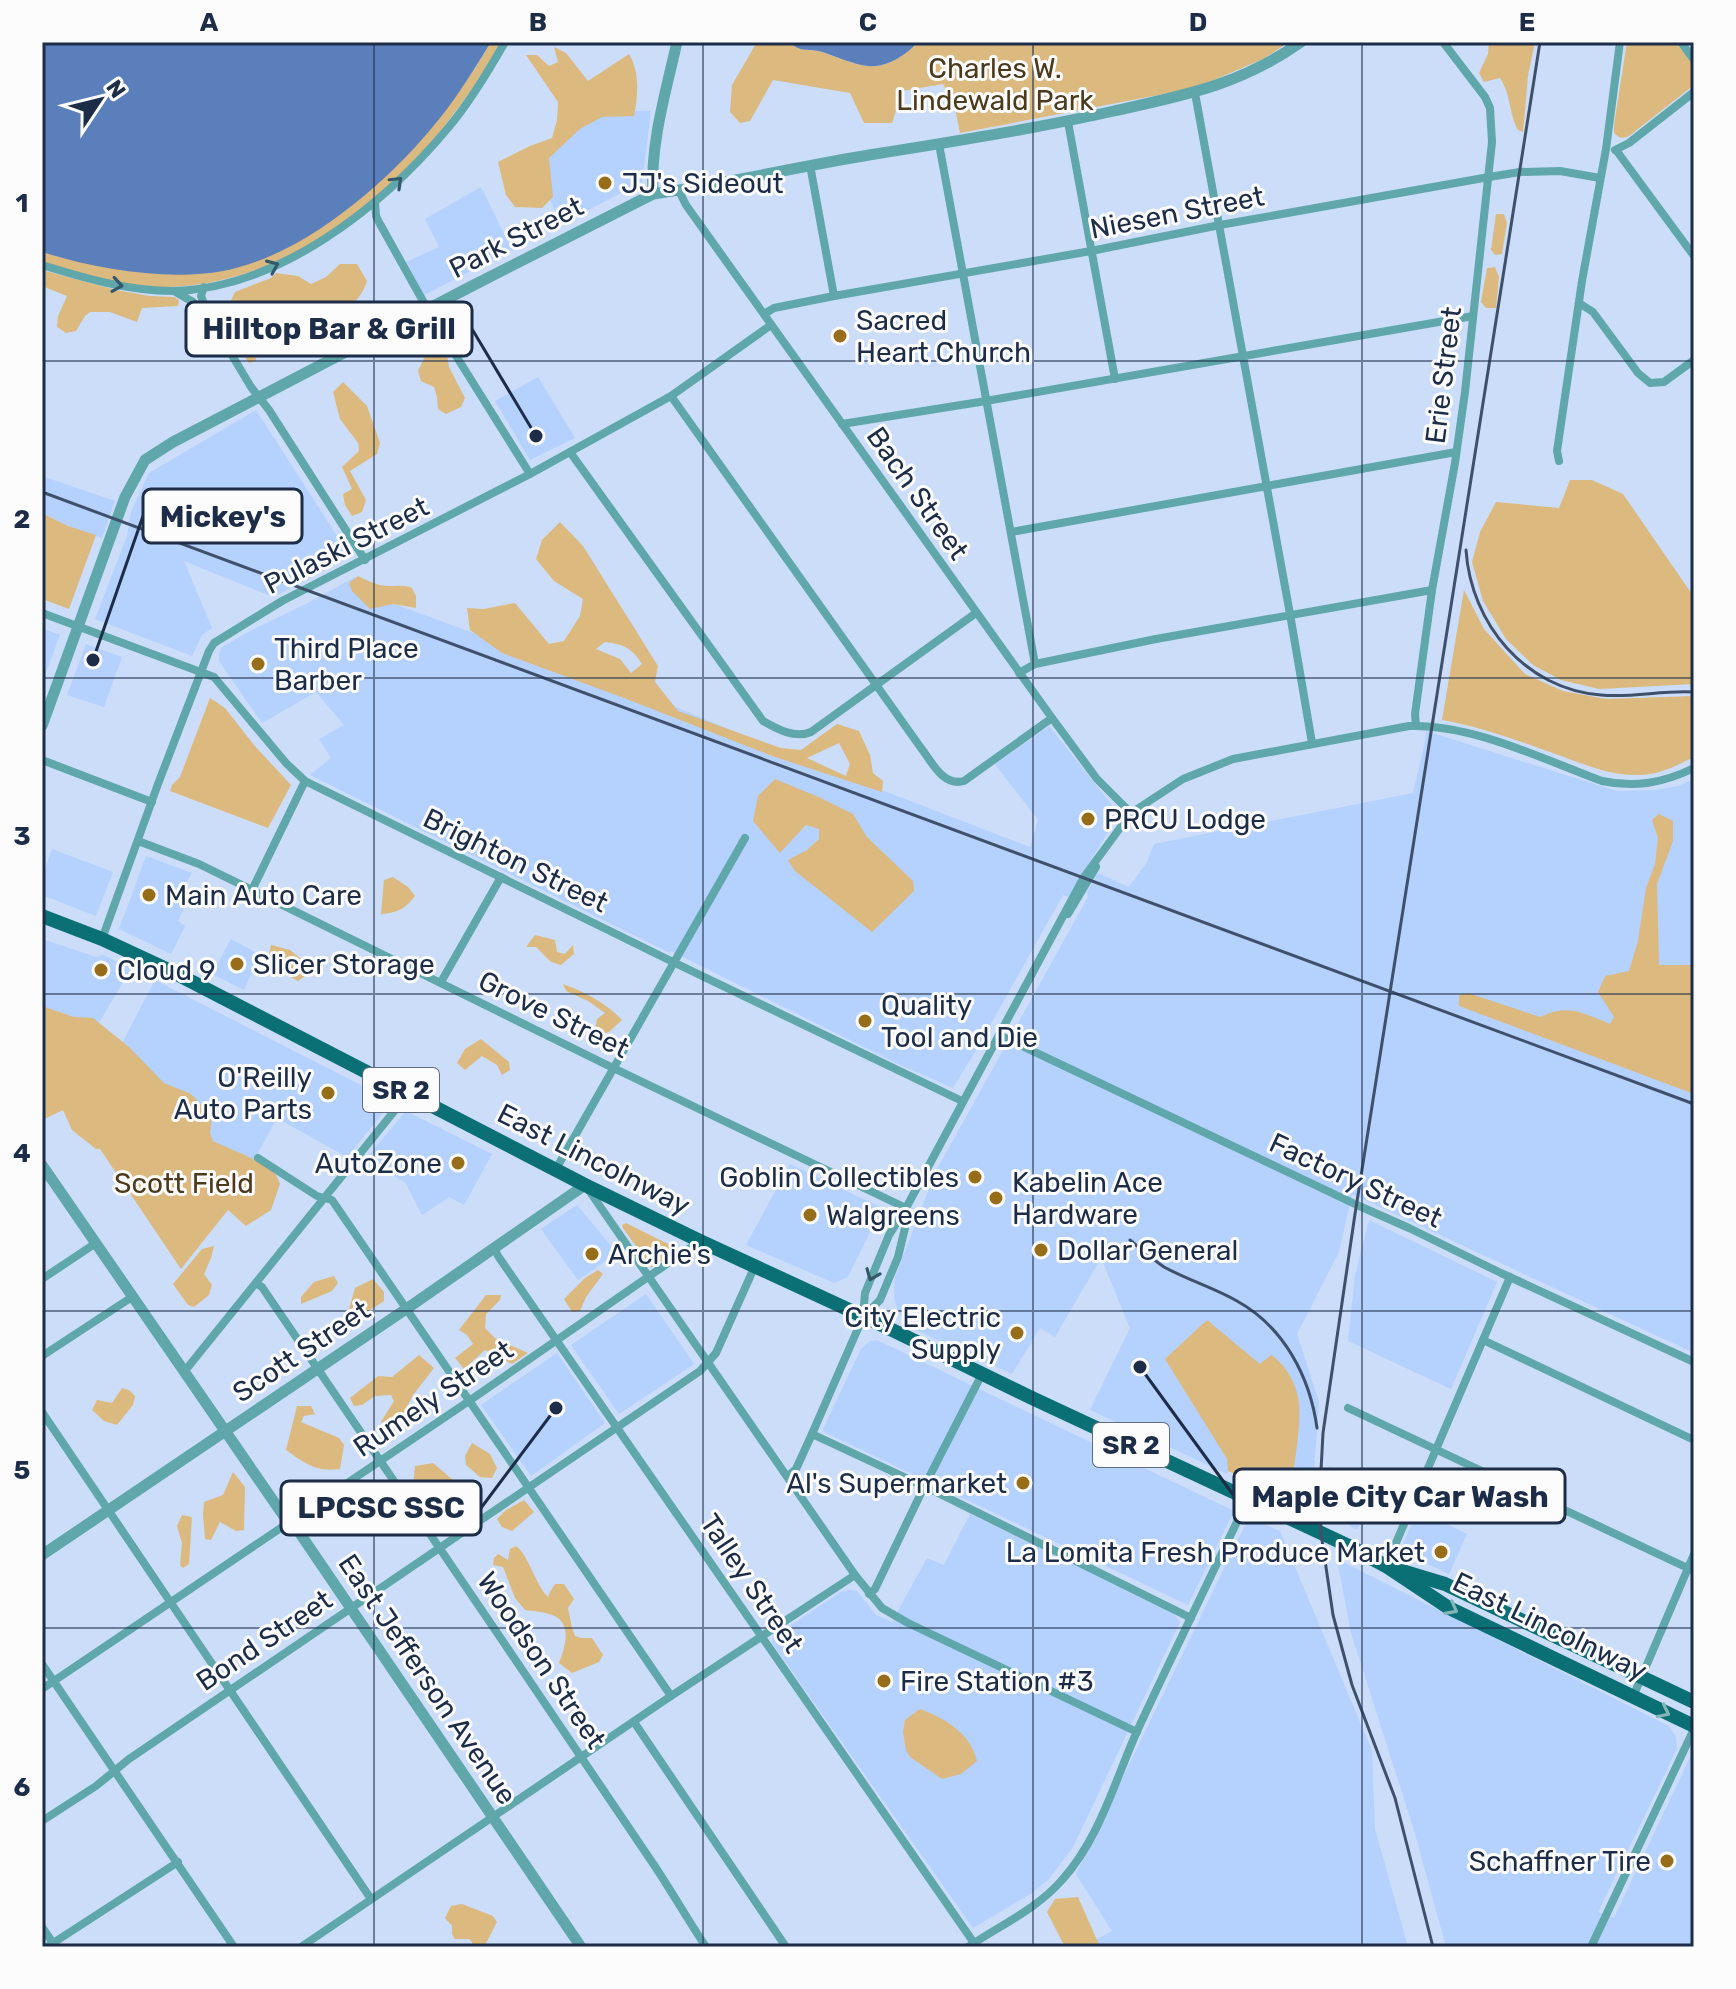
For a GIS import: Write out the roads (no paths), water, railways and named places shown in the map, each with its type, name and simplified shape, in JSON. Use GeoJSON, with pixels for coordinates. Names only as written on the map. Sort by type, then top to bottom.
{"type":"FeatureCollection","features":[{"type":"Feature","properties":{"kind":"main road","name":"East Lincolnway"},"geometry":{"type":"LineString","coordinates":[[42,916],[102,939],[173,972],[585,1185],[754,1268],[1386,1566],[1449,1608],[1694,1728]]}},
{"type":"Feature","properties":{"kind":"main road","name":"East Lincolnway"},"geometry":{"type":"LineString","coordinates":[[1386,1566],[1445,1584],[1694,1702]]}},
{"type":"Feature","properties":{"kind":"street"},"geometry":{"type":"LineString","coordinates":[[42,265],[86,279],[174,291],[254,274],[286,261],[361,214],[411,168],[449,128],[482,82],[505,42]]}},
{"type":"Feature","properties":{"kind":"street"},"geometry":{"type":"LineString","coordinates":[[653,194],[655,149],[677,42]]}},
{"type":"Feature","properties":{"kind":"street","name":"Park Street"},"geometry":{"type":"LineString","coordinates":[[42,726],[125,497],[145,460],[155,452],[653,194],[1068,122],[1195,93],[1245,76],[1301,42]]}},
{"type":"Feature","properties":{"kind":"street","name":"Erie Street"},"geometry":{"type":"LineString","coordinates":[[1416,726],[1432,590],[1465,392],[1492,142],[1490,108],[1443,42]]}},
{"type":"Feature","properties":{"kind":"street"},"geometry":{"type":"LineString","coordinates":[[1559,461],[1557,451],[1606,149],[1620,42]]}},
{"type":"Feature","properties":{"kind":"street"},"geometry":{"type":"LineString","coordinates":[[1681,42],[1694,60]]}},
{"type":"Feature","properties":{"kind":"street"},"geometry":{"type":"LineString","coordinates":[[1606,149],[1616,150],[1629,143],[1694,92]]}},
{"type":"Feature","properties":{"kind":"street"},"geometry":{"type":"LineString","coordinates":[[1195,93],[1312,743]]}},
{"type":"Feature","properties":{"kind":"street"},"geometry":{"type":"LineString","coordinates":[[1068,122],[1115,379]]}},
{"type":"Feature","properties":{"kind":"street"},"geometry":{"type":"LineString","coordinates":[[939,144],[1035,664]]}},
{"type":"Feature","properties":{"kind":"street"},"geometry":{"type":"LineString","coordinates":[[1616,150],[1694,256]]}},
{"type":"Feature","properties":{"kind":"street"},"geometry":{"type":"LineString","coordinates":[[810,165],[834,296]]}},
{"type":"Feature","properties":{"kind":"street","name":"Niesen Street"},"geometry":{"type":"LineString","coordinates":[[764,314],[774,308],[834,296],[1489,177],[1560,171],[1600,178]]}},
{"type":"Feature","properties":{"kind":"street","name":"Bach Street"},"geometry":{"type":"LineString","coordinates":[[679,191],[683,201],[1019,673],[1097,779],[1131,813]]}},
{"type":"Feature","properties":{"kind":"street"},"geometry":{"type":"LineString","coordinates":[[375,202],[376,216],[428,310],[530,474]]}},
{"type":"Feature","properties":{"kind":"street"},"geometry":{"type":"LineString","coordinates":[[361,214],[380,224]]}},
{"type":"Feature","properties":{"kind":"street"},"geometry":{"type":"LineString","coordinates":[[204,287],[201,296],[209,317],[365,560]]}},
{"type":"Feature","properties":{"kind":"street"},"geometry":{"type":"LineString","coordinates":[[174,291],[193,302],[209,317]]}},
{"type":"Feature","properties":{"kind":"street"},"geometry":{"type":"LineString","coordinates":[[1579,303],[1593,312],[1644,380],[1656,384],[1664,382],[1694,360]]}},
{"type":"Feature","properties":{"kind":"street"},"geometry":{"type":"LineString","coordinates":[[842,424],[1473,316]]}},
{"type":"Feature","properties":{"kind":"street","name":"Pulaski Street"},"geometry":{"type":"LineString","coordinates":[[102,939],[214,643],[282,601],[530,474],[671,396],[771,325]]}},
{"type":"Feature","properties":{"kind":"street"},"geometry":{"type":"LineString","coordinates":[[671,396],[941,774],[952,783],[964,781],[1052,718]]}},
{"type":"Feature","properties":{"kind":"street"},"geometry":{"type":"LineString","coordinates":[[570,452],[763,721],[794,735],[811,732],[976,613]]}},
{"type":"Feature","properties":{"kind":"street"},"geometry":{"type":"LineString","coordinates":[[1011,532],[1456,452]]}},
{"type":"Feature","properties":{"kind":"street"},"geometry":{"type":"LineString","coordinates":[[1019,673],[1035,664],[1147,640],[1432,590]]}},
{"type":"Feature","properties":{"kind":"street","name":"Brighton Street"},"geometry":{"type":"LineString","coordinates":[[42,613],[214,677],[286,763],[305,781],[962,1101]]}},
{"type":"Feature","properties":{"kind":"street"},"geometry":{"type":"LineString","coordinates":[[788,1476],[796,1469],[863,1317],[865,1293],[889,1235],[1060,924],[1081,895],[1104,850],[1131,813],[1183,779],[1219,763],[1312,743],[1416,726],[1471,733],[1602,781],[1620,784],[1659,782],[1694,768]]}},
{"type":"Feature","properties":{"kind":"street"},"geometry":{"type":"LineString","coordinates":[[42,760],[152,802]]}},
{"type":"Feature","properties":{"kind":"street"},"geometry":{"type":"LineString","coordinates":[[252,890],[305,781]]}},
{"type":"Feature","properties":{"kind":"street"},"geometry":{"type":"LineString","coordinates":[[556,1169],[745,838]]}},
{"type":"Feature","properties":{"kind":"street","name":"Grove Street"},"geometry":{"type":"LineString","coordinates":[[138,841],[199,864],[906,1208]]}},
{"type":"Feature","properties":{"kind":"street"},"geometry":{"type":"LineString","coordinates":[[441,982],[501,877]]}},
{"type":"Feature","properties":{"kind":"street","name":"Factory Street"},"geometry":{"type":"LineString","coordinates":[[999,1035],[1694,1362]]}},
{"type":"Feature","properties":{"kind":"street"},"geometry":{"type":"LineString","coordinates":[[184,1372],[408,1094]]}},
{"type":"Feature","properties":{"kind":"street"},"geometry":{"type":"LineString","coordinates":[[258,1158],[317,1196],[332,1200],[671,1696]]}},
{"type":"Feature","properties":{"kind":"street","name":"East Jefferson Avenue"},"geometry":{"type":"LineString","coordinates":[[42,1165],[283,1515],[297,1529],[581,1947]]}},
{"type":"Feature","properties":{"kind":"street"},"geometry":{"type":"LineString","coordinates":[[585,1185],[855,1575],[882,1608],[1137,1732]]}},
{"type":"Feature","properties":{"kind":"street","name":"Scott Street"},"geometry":{"type":"LineString","coordinates":[[42,1555],[585,1185]]}},
{"type":"Feature","properties":{"kind":"street"},"geometry":{"type":"LineString","coordinates":[[863,1317],[880,1300],[898,1257],[906,1208]]}},
{"type":"Feature","properties":{"kind":"street","name":"Rumely Street"},"geometry":{"type":"LineString","coordinates":[[42,1689],[700,1241]]}},
{"type":"Feature","properties":{"kind":"street"},"geometry":{"type":"LineString","coordinates":[[42,1279],[96,1243]]}},
{"type":"Feature","properties":{"kind":"street","name":"Talley Street"},"geometry":{"type":"LineString","coordinates":[[494,1247],[971,1945]]}},
{"type":"Feature","properties":{"kind":"street","name":"Bond Street"},"geometry":{"type":"LineString","coordinates":[[42,1821],[700,1371],[721,1343],[754,1268]]}},
{"type":"Feature","properties":{"kind":"street"},"geometry":{"type":"LineString","coordinates":[[1386,1566],[1510,1277]]}},
{"type":"Feature","properties":{"kind":"street","name":"Woodson Street"},"geometry":{"type":"LineString","coordinates":[[256,1283],[262,1287],[439,1547],[680,1903],[706,1947]]}},
{"type":"Feature","properties":{"kind":"street"},"geometry":{"type":"LineString","coordinates":[[42,1356],[132,1297]]}},
{"type":"Feature","properties":{"kind":"street"},"geometry":{"type":"LineString","coordinates":[[1483,1340],[1694,1440]]}},
{"type":"Feature","properties":{"kind":"street"},"geometry":{"type":"LineString","coordinates":[[869,1594],[875,1589],[982,1374]]}},
{"type":"Feature","properties":{"kind":"street"},"geometry":{"type":"LineString","coordinates":[[1348,1408],[1691,1570]]}},
{"type":"Feature","properties":{"kind":"street"},"geometry":{"type":"LineString","coordinates":[[42,1412],[371,1899]]}},
{"type":"Feature","properties":{"kind":"street"},"geometry":{"type":"LineString","coordinates":[[812,1434],[1191,1618]]}},
{"type":"Feature","properties":{"kind":"street"},"geometry":{"type":"LineString","coordinates":[[971,1945],[1048,1895],[1082,1853],[1095,1831],[1137,1732],[1248,1499]]}},
{"type":"Feature","properties":{"kind":"street"},"geometry":{"type":"LineString","coordinates":[[1633,1697],[1691,1570],[1694,1554]]}},
{"type":"Feature","properties":{"kind":"street"},"geometry":{"type":"LineString","coordinates":[[301,1947],[855,1575]]}},
{"type":"Feature","properties":{"kind":"street"},"geometry":{"type":"LineString","coordinates":[[42,1664],[234,1947]]}},
{"type":"Feature","properties":{"kind":"street"},"geometry":{"type":"LineString","coordinates":[[634,1722],[786,1947]]}},
{"type":"Feature","properties":{"kind":"street"},"geometry":{"type":"LineString","coordinates":[[1591,1947],[1694,1728]]}},
{"type":"Feature","properties":{"kind":"street"},"geometry":{"type":"LineString","coordinates":[[42,1927],[52,1946],[178,1862]]}},
{"type":"Feature","properties":{"kind":"railway"},"geometry":{"type":"LineString","coordinates":[[1433,1947],[1395,1798],[1352,1685],[1333,1615],[1321,1533],[1323,1433],[1540,42]]}},
{"type":"Feature","properties":{"kind":"railway"},"geometry":{"type":"LineString","coordinates":[[42,492],[1694,1104]]}},
{"type":"Feature","properties":{"kind":"railway"},"geometry":{"type":"LineString","coordinates":[[1466,550],[1470,577],[1491,627],[1526,666],[1574,690],[1601,695],[1694,692]]}},
{"type":"Feature","properties":{"kind":"railway"},"geometry":{"type":"LineString","coordinates":[[1130,1240],[1164,1267],[1237,1301],[1268,1325],[1281,1339],[1301,1372],[1317,1428]]}},
{"type":"Feature","properties":{"kind":"place","name":"JJ's Sideout"},"geometry":{"type":"Point","coordinates":[605,183]}},
{"type":"Feature","properties":{"kind":"place","name":"Sacred Heart Church"},"geometry":{"type":"Point","coordinates":[840,336]}},
{"type":"Feature","properties":{"kind":"place","name":"Hilltop Bar & Grill"},"geometry":{"type":"Point","coordinates":[536,436]}},
{"type":"Feature","properties":{"kind":"place","name":"Mickey's"},"geometry":{"type":"Point","coordinates":[93,660]}},
{"type":"Feature","properties":{"kind":"place","name":"Third Place Barber"},"geometry":{"type":"Point","coordinates":[258,664]}},
{"type":"Feature","properties":{"kind":"place","name":"PRCU Lodge"},"geometry":{"type":"Point","coordinates":[1088,819]}},
{"type":"Feature","properties":{"kind":"place","name":"Main Auto Care"},"geometry":{"type":"Point","coordinates":[149,895]}},
{"type":"Feature","properties":{"kind":"place","name":"Slicer Storage"},"geometry":{"type":"Point","coordinates":[237,964]}},
{"type":"Feature","properties":{"kind":"place","name":"Cloud 9"},"geometry":{"type":"Point","coordinates":[101,970]}},
{"type":"Feature","properties":{"kind":"place","name":"Quality Tool and Die"},"geometry":{"type":"Point","coordinates":[865,1021]}},
{"type":"Feature","properties":{"kind":"place","name":"O'Reilly Auto Parts"},"geometry":{"type":"Point","coordinates":[328,1093]}},
{"type":"Feature","properties":{"kind":"place","name":"AutoZone"},"geometry":{"type":"Point","coordinates":[458,1163]}},
{"type":"Feature","properties":{"kind":"place","name":"Goblin Collectibles"},"geometry":{"type":"Point","coordinates":[975,1177]}},
{"type":"Feature","properties":{"kind":"place","name":"Kabelin Ace Hardware"},"geometry":{"type":"Point","coordinates":[996,1198]}},
{"type":"Feature","properties":{"kind":"place","name":"Walgreens"},"geometry":{"type":"Point","coordinates":[810,1215]}},
{"type":"Feature","properties":{"kind":"place","name":"Dollar General"},"geometry":{"type":"Point","coordinates":[1041,1250]}},
{"type":"Feature","properties":{"kind":"place","name":"Archie's"},"geometry":{"type":"Point","coordinates":[592,1254]}},
{"type":"Feature","properties":{"kind":"place","name":"City Electric Supply"},"geometry":{"type":"Point","coordinates":[1017,1333]}},
{"type":"Feature","properties":{"kind":"place","name":"Maple City Car Wash"},"geometry":{"type":"Point","coordinates":[1140,1367]}},
{"type":"Feature","properties":{"kind":"place","name":"LPCSC SSC"},"geometry":{"type":"Point","coordinates":[556,1408]}},
{"type":"Feature","properties":{"kind":"place","name":"Al's Supermarket"},"geometry":{"type":"Point","coordinates":[1023,1483]}},
{"type":"Feature","properties":{"kind":"place","name":"La Lomita Fresh Produce Market"},"geometry":{"type":"Point","coordinates":[1441,1552]}},
{"type":"Feature","properties":{"kind":"place","name":"Fire Station #3"},"geometry":{"type":"Point","coordinates":[884,1681]}},
{"type":"Feature","properties":{"kind":"place","name":"Schaffner Tire"},"geometry":{"type":"Point","coordinates":[1667,1861]}},
{"type":"Feature","properties":{"kind":"park label","name":"Charles W. Lindewald Park"},"geometry":{"type":"Point","coordinates":[995,84]}},
{"type":"Feature","properties":{"kind":"park label","name":"Scott Field"},"geometry":{"type":"Point","coordinates":[184,1183]}}]}
